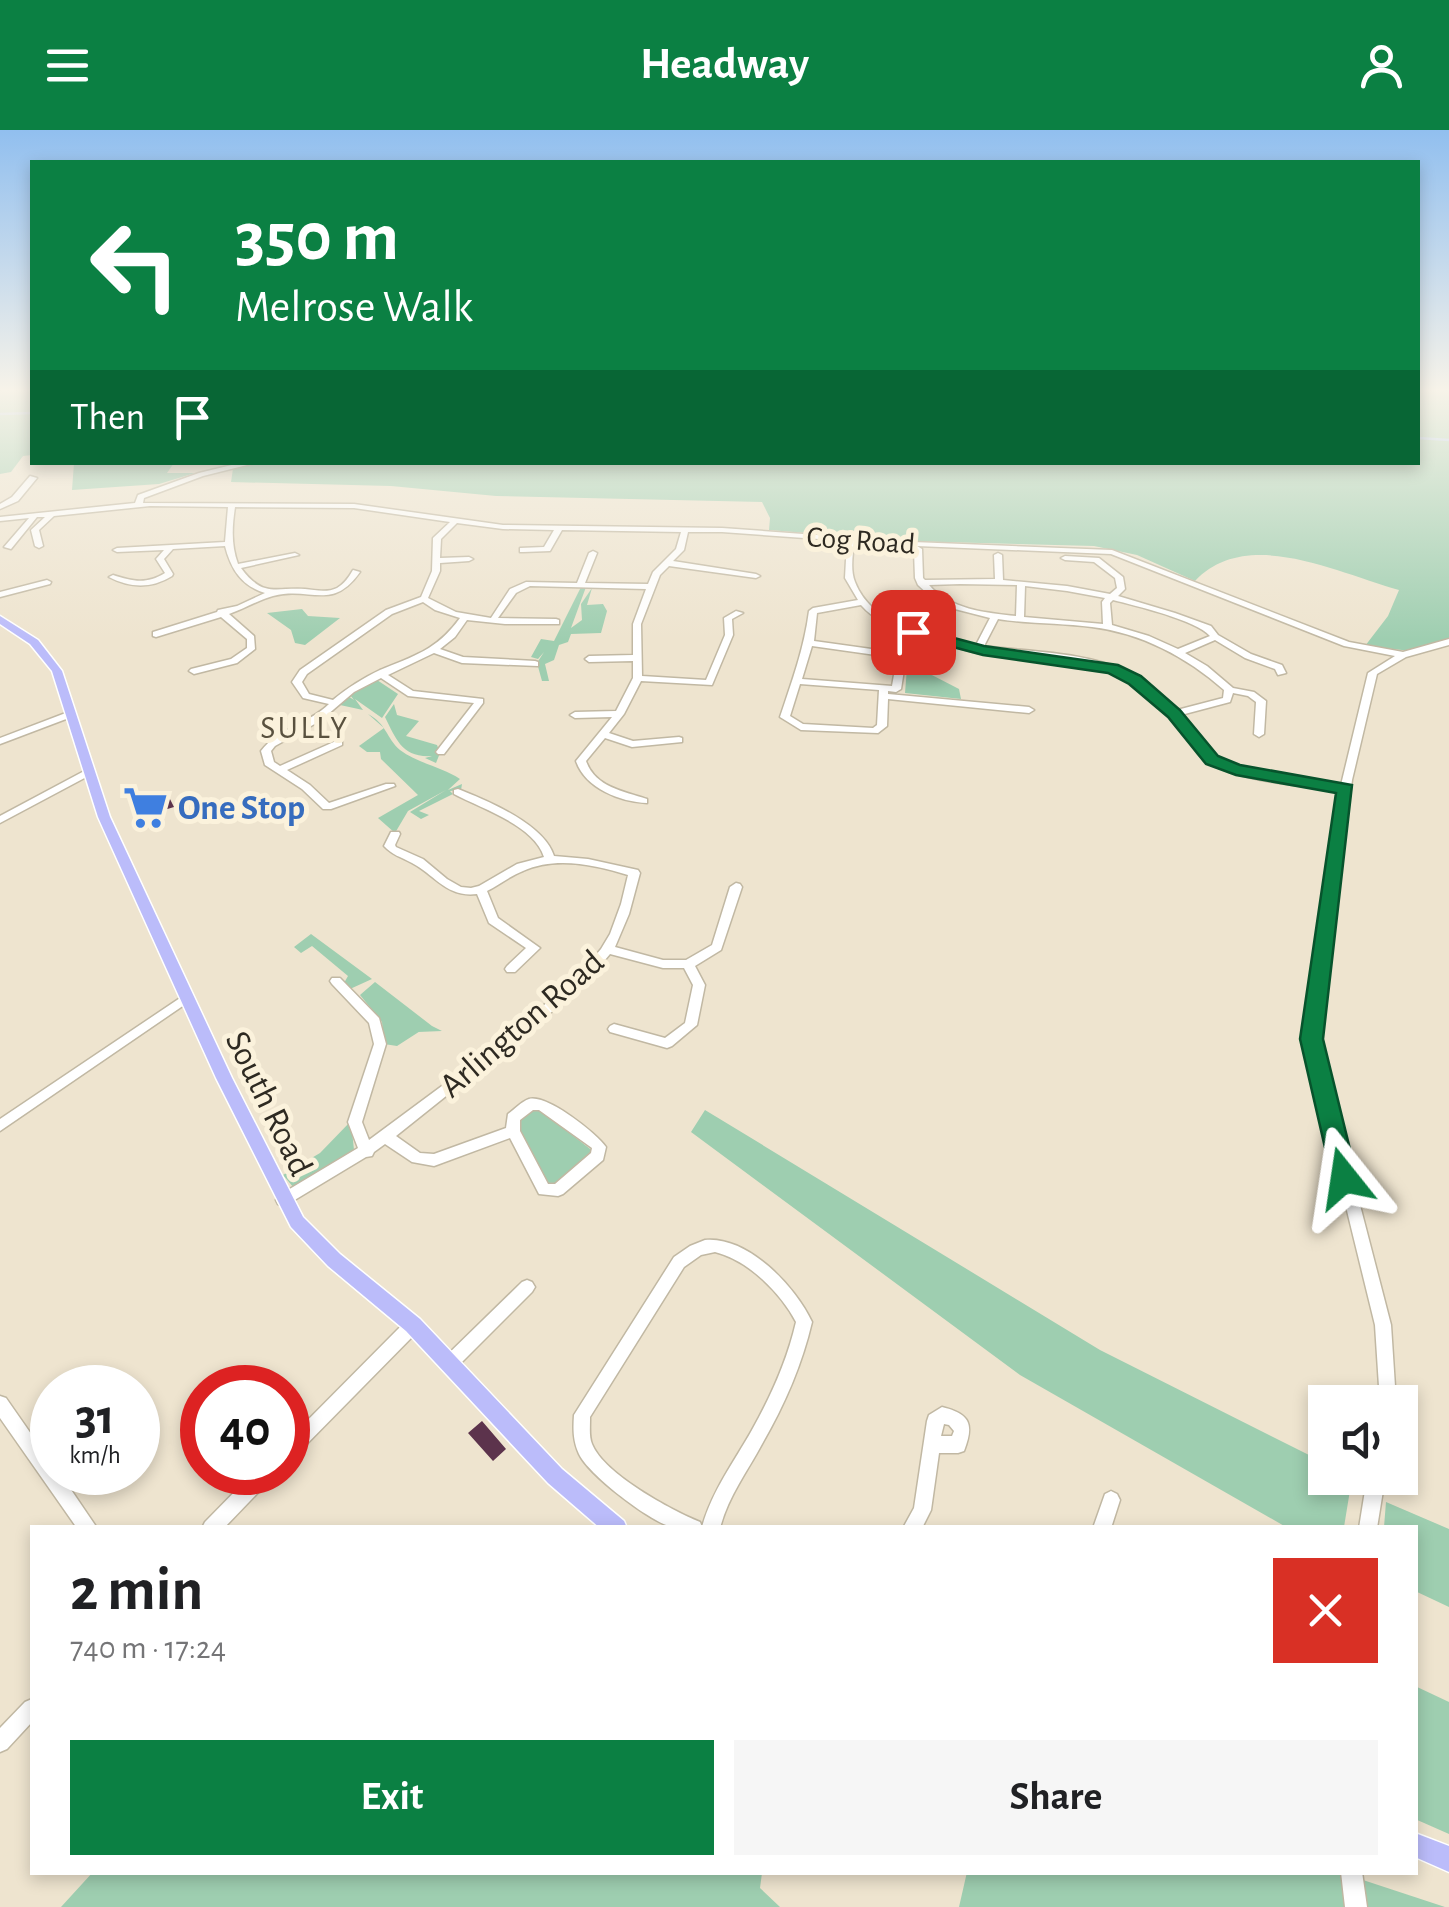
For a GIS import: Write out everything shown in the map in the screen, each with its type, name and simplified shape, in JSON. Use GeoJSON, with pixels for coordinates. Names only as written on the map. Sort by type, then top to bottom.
{"type":"FeatureCollection","features":[{"type":"Feature","properties":{"kind":"main road","name":"South Road"},"geometry":{"type":"LineString","coordinates":[[0,619],[34,642],[50,660],[88,772],[186,998],[283,1200],[311,1238],[413,1325],[555,1476],[613,1525]]}},
{"type":"Feature","properties":{"kind":"main road"},"geometry":{"type":"LineString","coordinates":[[1418,1846],[1449,1859]]}},
{"type":"Feature","properties":{"kind":"street"},"geometry":{"type":"LineString","coordinates":[[138,505],[142,496],[161,488],[212,474]]}},
{"type":"Feature","properties":{"kind":"street"},"geometry":{"type":"LineString","coordinates":[[0,507],[14,499],[33,478]]}},
{"type":"Feature","properties":{"kind":"street","name":"Cog Road"},"geometry":{"type":"LineString","coordinates":[[0,520],[138,505],[372,507],[454,522],[559,528],[685,528],[1112,552],[1347,644],[1403,656]]}},
{"type":"Feature","properties":{"kind":"street"},"geometry":{"type":"LineString","coordinates":[[232,506],[226,544],[236,567],[273,593]]}},
{"type":"Feature","properties":{"kind":"street"},"geometry":{"type":"LineString","coordinates":[[39,546],[35,530],[50,516]]}},
{"type":"Feature","properties":{"kind":"street"},"geometry":{"type":"LineString","coordinates":[[8,547],[34,517]]}},
{"type":"Feature","properties":{"kind":"street"},"geometry":{"type":"LineString","coordinates":[[424,599],[436,561],[438,538],[454,522]]}},
{"type":"Feature","properties":{"kind":"street"},"geometry":{"type":"LineString","coordinates":[[523,550],[547,550],[559,528]]}},
{"type":"Feature","properties":{"kind":"street"},"geometry":{"type":"LineString","coordinates":[[643,800],[604,788],[584,774],[582,756],[619,714],[638,678],[636,632],[656,574],[680,550],[685,528]]}},
{"type":"Feature","properties":{"kind":"street"},"geometry":{"type":"LineString","coordinates":[[851,538],[848,575],[863,602],[888,620],[922,635],[978,650],[1112,669],[1135,680],[1174,714],[1201,752],[1219,764],[1346,789]]}},
{"type":"Feature","properties":{"kind":"street"},"geometry":{"type":"LineString","coordinates":[[117,550],[226,544]]}},
{"type":"Feature","properties":{"kind":"street"},"geometry":{"type":"LineString","coordinates":[[902,553],[906,547],[946,551]]}},
{"type":"Feature","properties":{"kind":"street"},"geometry":{"type":"LineString","coordinates":[[113,577],[135,590],[169,574],[160,559],[170,548]]}},
{"type":"Feature","properties":{"kind":"street"},"geometry":{"type":"LineString","coordinates":[[918,549],[921,583],[938,598],[995,617],[1108,627],[1179,652],[1230,690],[1251,694],[1261,701],[1259,734]]}},
{"type":"Feature","properties":{"kind":"street"},"geometry":{"type":"LineString","coordinates":[[581,584],[593,553]]}},
{"type":"Feature","properties":{"kind":"street"},"geometry":{"type":"LineString","coordinates":[[967,553],[1087,559],[1110,567],[1146,568],[1232,602]]}},
{"type":"Feature","properties":{"kind":"street"},"geometry":{"type":"LineString","coordinates":[[236,567],[295,555]]}},
{"type":"Feature","properties":{"kind":"street"},"geometry":{"type":"LineString","coordinates":[[998,555],[999,581]]}},
{"type":"Feature","properties":{"kind":"street"},"geometry":{"type":"LineString","coordinates":[[436,561],[469,559]]}},
{"type":"Feature","properties":{"kind":"street"},"geometry":{"type":"LineString","coordinates":[[668,563],[756,576]]}},
{"type":"Feature","properties":{"kind":"street"},"geometry":{"type":"LineString","coordinates":[[1108,627],[1106,602],[1121,590],[1110,567]]}},
{"type":"Feature","properties":{"kind":"street"},"geometry":{"type":"LineString","coordinates":[[156,634],[273,593],[331,594],[345,588],[356,572]]}},
{"type":"Feature","properties":{"kind":"street"},"geometry":{"type":"LineString","coordinates":[[960,580],[962,599]]}},
{"type":"Feature","properties":{"kind":"street"},"geometry":{"type":"LineString","coordinates":[[921,583],[999,581],[1114,596],[1208,628],[1215,637],[1248,656],[1279,666],[1281,672]]}},
{"type":"Feature","properties":{"kind":"street"},"geometry":{"type":"LineString","coordinates":[[0,595],[47,582]]}},
{"type":"Feature","properties":{"kind":"street"},"geometry":{"type":"LineString","coordinates":[[495,617],[519,588],[540,583],[652,587]]}},
{"type":"Feature","properties":{"kind":"street"},"geometry":{"type":"LineString","coordinates":[[1020,619],[1021,583]]}},
{"type":"Feature","properties":{"kind":"street"},"geometry":{"type":"LineString","coordinates":[[424,599],[436,609],[464,618],[556,622]]}},
{"type":"Feature","properties":{"kind":"street"},"geometry":{"type":"LineString","coordinates":[[335,704],[306,696],[298,682],[303,672],[395,609],[424,599]]}},
{"type":"Feature","properties":{"kind":"street"},"geometry":{"type":"LineString","coordinates":[[863,602],[813,611],[809,643],[786,707],[790,723],[878,730],[884,692]]}},
{"type":"Feature","properties":{"kind":"street"},"geometry":{"type":"LineString","coordinates":[[194,671],[234,661],[251,649],[251,638],[221,612]]}},
{"type":"Feature","properties":{"kind":"street"},"geometry":{"type":"LineString","coordinates":[[638,678],[710,683],[730,636],[728,618],[740,614]]}},
{"type":"Feature","properties":{"kind":"street"},"geometry":{"type":"LineString","coordinates":[[978,650],[995,617]]}},
{"type":"Feature","properties":{"kind":"street"},"geometry":{"type":"LineString","coordinates":[[390,786],[328,807],[266,758],[268,745],[316,723],[352,688],[437,651],[464,618]]}},
{"type":"Feature","properties":{"kind":"street"},"geometry":{"type":"LineString","coordinates":[[884,692],[900,685],[902,656],[922,635]]}},
{"type":"Feature","properties":{"kind":"street"},"geometry":{"type":"LineString","coordinates":[[1179,652],[1215,637]]}},
{"type":"Feature","properties":{"kind":"street"},"geometry":{"type":"LineString","coordinates":[[1387,1385],[1383,1325],[1311,1039],[1346,789],[1373,673],[1403,656],[1449,642]]}},
{"type":"Feature","properties":{"kind":"street"},"geometry":{"type":"LineString","coordinates":[[809,643],[902,656]]}},
{"type":"Feature","properties":{"kind":"street","name":"Cog Road"},"geometry":{"type":"LineString","coordinates":[[1347,644],[1367,658],[1373,673]]}},
{"type":"Feature","properties":{"kind":"street"},"geometry":{"type":"LineString","coordinates":[[437,651],[462,660],[535,664]]}},
{"type":"Feature","properties":{"kind":"street"},"geometry":{"type":"LineString","coordinates":[[589,659],[638,658]]}},
{"type":"Feature","properties":{"kind":"street"},"geometry":{"type":"LineString","coordinates":[[380,673],[411,694],[480,701],[441,752]]}},
{"type":"Feature","properties":{"kind":"street"},"geometry":{"type":"LineString","coordinates":[[795,681],[1029,710]]}},
{"type":"Feature","properties":{"kind":"street"},"geometry":{"type":"LineString","coordinates":[[1174,714],[1227,700],[1230,690]]}},
{"type":"Feature","properties":{"kind":"street"},"geometry":{"type":"LineString","coordinates":[[0,742],[71,714]]}},
{"type":"Feature","properties":{"kind":"street"},"geometry":{"type":"LineString","coordinates":[[575,715],[619,714]]}},
{"type":"Feature","properties":{"kind":"street"},"geometry":{"type":"LineString","coordinates":[[603,734],[632,744],[678,740]]}},
{"type":"Feature","properties":{"kind":"street"},"geometry":{"type":"LineString","coordinates":[[280,770],[340,743]]}},
{"type":"Feature","properties":{"kind":"street"},"geometry":{"type":"LineString","coordinates":[[0,820],[88,772]]}},
{"type":"Feature","properties":{"kind":"street"},"geometry":{"type":"LineString","coordinates":[[394,834],[389,846],[394,852],[419,862],[442,885],[481,891],[530,864],[550,860],[548,846],[534,830],[496,815],[458,792]]}},
{"type":"Feature","properties":{"kind":"street","name":"Arlington Road"},"geometry":{"type":"LineString","coordinates":[[283,1200],[388,1138],[565,994],[608,949],[634,873],[550,860]]}},
{"type":"Feature","properties":{"kind":"street"},"geometry":{"type":"LineString","coordinates":[[608,949],[663,964],[688,964],[717,947],[736,887]]}},
{"type":"Feature","properties":{"kind":"street"},"geometry":{"type":"LineString","coordinates":[[481,891],[493,920],[534,948],[511,969]]}},
{"type":"Feature","properties":{"kind":"street"},"geometry":{"type":"LineString","coordinates":[[614,1030],[657,1043],[678,1038],[690,1025],[698,1004],[699,984],[688,964]]}},
{"type":"Feature","properties":{"kind":"street"},"geometry":{"type":"LineString","coordinates":[[336,981],[375,1020],[380,1044],[356,1122],[367,1152]]}},
{"type":"Feature","properties":{"kind":"street"},"geometry":{"type":"LineString","coordinates":[[0,1126],[186,998]]}},
{"type":"Feature","properties":{"kind":"street"},"geometry":{"type":"LineString","coordinates":[[542,1106],[593,1140],[599,1147],[598,1156],[558,1190],[544,1190],[513,1131],[512,1118],[520,1108],[542,1106]]}},
{"type":"Feature","properties":{"kind":"street"},"geometry":{"type":"LineString","coordinates":[[388,1138],[425,1160],[513,1131]]}},
{"type":"Feature","properties":{"kind":"street"},"geometry":{"type":"LineString","coordinates":[[688,1525],[654,1508],[589,1456],[581,1439],[582,1416],[679,1262],[697,1248],[714,1246],[742,1256],[790,1296],[804,1322],[784,1381],[760,1431],[723,1490],[712,1525]]}},
{"type":"Feature","properties":{"kind":"street"},"geometry":{"type":"LineString","coordinates":[[451,1362],[526,1287]]}},
{"type":"Feature","properties":{"kind":"street"},"geometry":{"type":"LineString","coordinates":[[310,1429],[413,1325]]}},
{"type":"Feature","properties":{"kind":"street"},"geometry":{"type":"LineString","coordinates":[[0,1404],[86,1525]]}},
{"type":"Feature","properties":{"kind":"street"},"geometry":{"type":"LineString","coordinates":[[914,1525],[922,1510],[933,1444]]}},
{"type":"Feature","properties":{"kind":"street"},"geometry":{"type":"LineString","coordinates":[[215,1525],[244,1495]]}},
{"type":"Feature","properties":{"kind":"street"},"geometry":{"type":"LineString","coordinates":[[1368,1525],[1373,1495]]}},
{"type":"Feature","properties":{"kind":"street"},"geometry":{"type":"LineString","coordinates":[[1103,1525],[1110,1500]]}},
{"type":"Feature","properties":{"kind":"street"},"geometry":{"type":"LineString","coordinates":[[0,1742],[30,1711]]}},
{"type":"Feature","properties":{"kind":"street"},"geometry":{"type":"LineString","coordinates":[[1351,1875],[1356,1907]]}},
{"type":"Feature","properties":{"kind":"green space"},"geometry":{"type":"Polygon","coordinates":[[[73,474],[192,474],[159,484],[72,490],[73,474]]]}},
{"type":"Feature","properties":{"kind":"green space"},"geometry":{"type":"Polygon","coordinates":[[[232,474],[1449,474],[1449,639],[1411,651],[1365,646],[1388,616],[1399,590],[1294,558],[1240,557],[1216,565],[1195,581],[1137,555],[1094,546],[905,541],[769,530],[770,518],[762,502],[496,496],[391,486],[231,482],[232,474]]]}},
{"type":"Feature","properties":{"kind":"green space"},"geometry":{"type":"Polygon","coordinates":[[[581,587],[586,587],[571,628],[582,620],[581,604],[592,588],[587,605],[603,604],[607,611],[601,633],[571,634],[568,642],[559,645],[554,660],[545,664],[549,681],[542,681],[537,663],[544,652],[538,659],[531,657],[541,639],[554,641],[581,587]]]}},
{"type":"Feature","properties":{"kind":"green space"},"geometry":{"type":"Polygon","coordinates":[[[302,609],[308,616],[340,618],[305,645],[295,643],[291,630],[267,613],[302,609]]]}},
{"type":"Feature","properties":{"kind":"green space"},"geometry":{"type":"Polygon","coordinates":[[[907,668],[930,670],[928,673],[959,689],[961,699],[905,693],[907,668]]]}},
{"type":"Feature","properties":{"kind":"green space"},"geometry":{"type":"Polygon","coordinates":[[[377,680],[398,694],[382,718],[355,699],[363,710],[340,705],[348,696],[354,700],[350,695],[377,680]]]}},
{"type":"Feature","properties":{"kind":"green space"},"geometry":{"type":"Polygon","coordinates":[[[394,704],[397,715],[419,721],[406,736],[437,745],[440,753],[436,763],[425,758],[432,756],[414,754],[397,740],[385,717],[394,704]]]}},
{"type":"Feature","properties":{"kind":"green space"},"geometry":{"type":"Polygon","coordinates":[[[384,728],[395,745],[407,754],[460,779],[448,790],[462,784],[461,790],[450,791],[453,794],[419,811],[429,815],[421,819],[410,812],[446,790],[408,811],[395,833],[378,818],[418,795],[381,759],[380,752],[367,752],[359,746],[384,728]]]}},
{"type":"Feature","properties":{"kind":"green space"},"geometry":{"type":"Polygon","coordinates":[[[311,934],[372,979],[350,989],[344,983],[348,976],[312,946],[301,953],[294,947],[311,934]]]}},
{"type":"Feature","properties":{"kind":"green space"},"geometry":{"type":"Polygon","coordinates":[[[375,982],[442,1031],[419,1032],[397,1046],[384,1044],[382,1022],[360,995],[375,982]]]}},
{"type":"Feature","properties":{"kind":"green space"},"geometry":{"type":"Polygon","coordinates":[[[525,1110],[540,1110],[594,1152],[564,1183],[547,1186],[540,1178],[517,1122],[525,1110]]]}},
{"type":"Feature","properties":{"kind":"green space"},"geometry":{"type":"Polygon","coordinates":[[[705,1110],[1100,1350],[1308,1454],[1308,1495],[1349,1495],[1344,1525],[1282,1525],[1020,1375],[691,1132],[705,1110]]]}},
{"type":"Feature","properties":{"kind":"green space"},"geometry":{"type":"Polygon","coordinates":[[[351,1121],[354,1150],[294,1188],[283,1175],[320,1153],[351,1121]]]}},
{"type":"Feature","properties":{"kind":"green space"},"geometry":{"type":"Polygon","coordinates":[[[1386,1502],[1449,1529],[1449,1607],[1418,1592],[1418,1525],[1384,1525],[1386,1502]]]}},
{"type":"Feature","properties":{"kind":"green space"},"geometry":{"type":"Polygon","coordinates":[[[1418,1687],[1449,1702],[1449,1834],[1418,1820],[1418,1687]]]}},
{"type":"Feature","properties":{"kind":"green space"},"geometry":{"type":"Polygon","coordinates":[[[90,1875],[762,1875],[760,1888],[780,1907],[61,1907],[90,1875]]]}},
{"type":"Feature","properties":{"kind":"green space"},"geometry":{"type":"Polygon","coordinates":[[[966,1875],[1340,1875],[1346,1907],[959,1907],[966,1875]]]}},
{"type":"Feature","properties":{"kind":"green space"},"geometry":{"type":"Polygon","coordinates":[[[1363,1880],[1445,1907],[1367,1907],[1363,1880]]]}},
{"type":"Feature","properties":{"kind":"building","name":"One Stop"},"geometry":{"type":"Polygon","coordinates":[[[168,795],[174,807],[138,818],[133,806],[168,795]]]}},
{"type":"Feature","properties":{"kind":"building"},"geometry":{"type":"Polygon","coordinates":[[[482,1421],[506,1449],[493,1461],[468,1433],[482,1421]]]}},
{"type":"Feature","properties":{"kind":"place","name":"One Stop"},"geometry":{"type":"Point","coordinates":[145,807]}},
{"type":"Feature","properties":{"kind":"district","name":"SULLY"},"geometry":{"type":"Point","coordinates":[305,727]}},
{"type":"Feature","properties":{"kind":"route"},"geometry":{"type":"LineString","coordinates":[[913,632],[983,650],[1112,669],[1135,680],[1174,714],[1201,752],[1212,760],[1236,769],[1346,789],[1311,1039],[1344,1178]]}}]}
